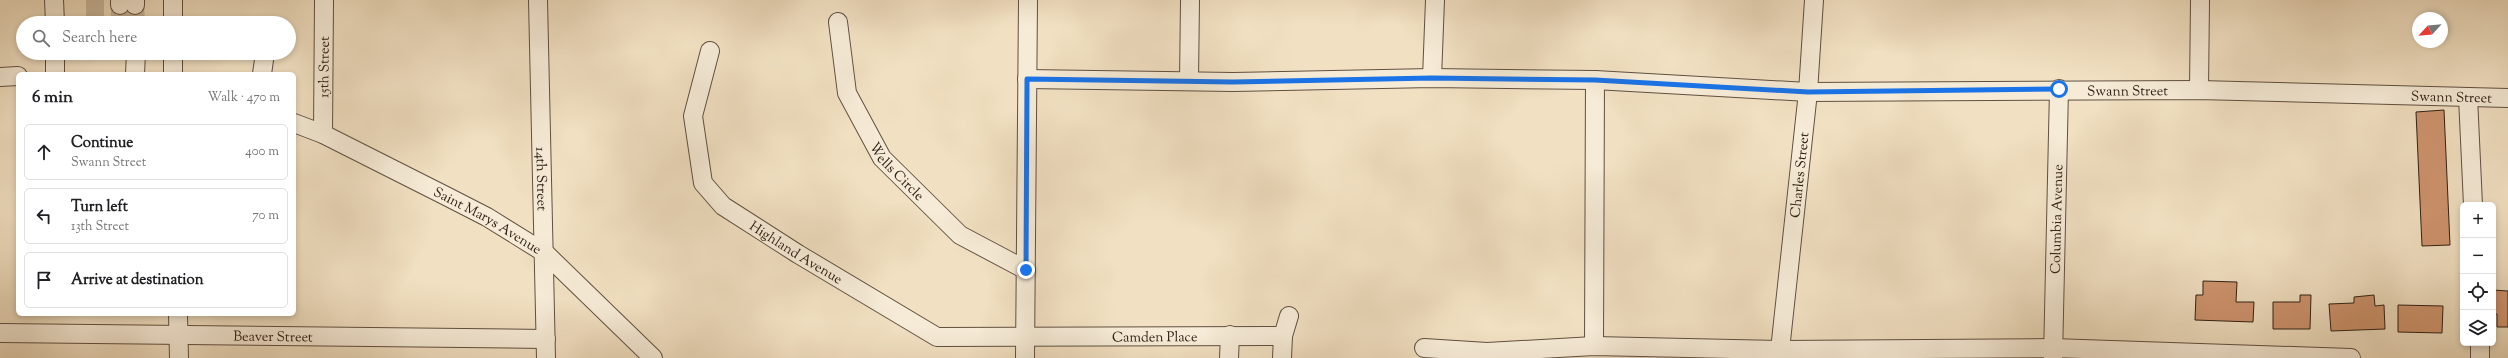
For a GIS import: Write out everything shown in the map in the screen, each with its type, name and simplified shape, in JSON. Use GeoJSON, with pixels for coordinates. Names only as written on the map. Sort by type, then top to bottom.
{"type":"FeatureCollection","features":[{"type":"Feature","properties":{"kind":"street"},"geometry":{"type":"LineString","coordinates":[[54,0],[55,16]]}},
{"type":"Feature","properties":{"kind":"street"},"geometry":{"type":"LineString","coordinates":[[172,0],[173,16]]}},
{"type":"Feature","properties":{"kind":"street","name":"15th Street"},"geometry":{"type":"LineString","coordinates":[[323,134],[324,0]]}},
{"type":"Feature","properties":{"kind":"street","name":"14th Street"},"geometry":{"type":"LineString","coordinates":[[538,0],[545,253],[546,358]]}},
{"type":"Feature","properties":{"kind":"street"},"geometry":{"type":"LineString","coordinates":[[1025,358],[1028,0]]}},
{"type":"Feature","properties":{"kind":"street"},"geometry":{"type":"LineString","coordinates":[[1189,81],[1190,0]]}},
{"type":"Feature","properties":{"kind":"street"},"geometry":{"type":"LineString","coordinates":[[1432,78],[1435,0]]}},
{"type":"Feature","properties":{"kind":"street","name":"Charles Street"},"geometry":{"type":"LineString","coordinates":[[1780,350],[1808,92],[1814,0]]}},
{"type":"Feature","properties":{"kind":"street"},"geometry":{"type":"LineString","coordinates":[[2200,0],[2200,90]]}},
{"type":"Feature","properties":{"kind":"street","name":"Wells Circle"},"geometry":{"type":"LineString","coordinates":[[838,22],[847,93],[882,158],[960,235],[1026,270]]}},
{"type":"Feature","properties":{"kind":"street","name":"Highland Avenue"},"geometry":{"type":"LineString","coordinates":[[710,51],[693,116],[703,183],[723,206],[798,254],[937,337],[1025,335]]}},
{"type":"Feature","properties":{"kind":"street"},"geometry":{"type":"LineString","coordinates":[[55,60],[56,72]]}},
{"type":"Feature","properties":{"kind":"street"},"geometry":{"type":"LineString","coordinates":[[135,72],[136,60]]}},
{"type":"Feature","properties":{"kind":"street"},"geometry":{"type":"LineString","coordinates":[[173,60],[173,72]]}},
{"type":"Feature","properties":{"kind":"street"},"geometry":{"type":"LineString","coordinates":[[262,72],[264,60]]}},
{"type":"Feature","properties":{"kind":"street"},"geometry":{"type":"LineString","coordinates":[[0,76],[16,76]]}},
{"type":"Feature","properties":{"kind":"street","name":"Swann Street"},"geometry":{"type":"LineString","coordinates":[[1027,79],[1189,81],[1432,78],[1595,80],[1808,92],[2059,89],[2200,90],[2508,98]]}},
{"type":"Feature","properties":{"kind":"street"},"geometry":{"type":"LineString","coordinates":[[1594,346],[1595,80]]}},
{"type":"Feature","properties":{"kind":"street","name":"Columbia Avenue"},"geometry":{"type":"LineString","coordinates":[[2053,353],[2059,89]]}},
{"type":"Feature","properties":{"kind":"street"},"geometry":{"type":"LineString","coordinates":[[2468,97],[2473,202]]}},
{"type":"Feature","properties":{"kind":"street","name":"Saint Marys Avenue"},"geometry":{"type":"LineString","coordinates":[[296,124],[323,134],[487,217],[545,253],[654,358]]}},
{"type":"Feature","properties":{"kind":"street"},"geometry":{"type":"LineString","coordinates":[[178,316],[179,358]]}},
{"type":"Feature","properties":{"kind":"street"},"geometry":{"type":"LineString","coordinates":[[1282,358],[1283,336],[1289,316]]}},
{"type":"Feature","properties":{"kind":"street","name":"Beaver Street"},"geometry":{"type":"LineString","coordinates":[[0,333],[179,333],[546,339]]}},
{"type":"Feature","properties":{"kind":"street","name":"Camden Place"},"geometry":{"type":"LineString","coordinates":[[1025,335],[1283,336]]}},
{"type":"Feature","properties":{"kind":"street"},"geometry":{"type":"LineString","coordinates":[[1230,336],[1230,358]]}},
{"type":"Feature","properties":{"kind":"street"},"geometry":{"type":"LineString","coordinates":[[1424,348],[1487,355],[1594,346],[1686,353],[1780,350],[2352,358]]}},
{"type":"Feature","properties":{"kind":"street"},"geometry":{"type":"LineString","coordinates":[[2480,346],[2480,358]]}},
{"type":"Feature","properties":{"kind":"building"},"geometry":{"type":"Polygon","coordinates":[[[2444,110],[2450,245],[2422,246],[2416,112],[2444,110]]]}},
{"type":"Feature","properties":{"kind":"building"},"geometry":{"type":"Polygon","coordinates":[[[2203,281],[2237,282],[2236,302],[2254,302],[2253,322],[2195,320],[2196,295],[2203,295],[2203,281]]]}},
{"type":"Feature","properties":{"kind":"building"},"geometry":{"type":"Polygon","coordinates":[[[2496,290],[2508,291],[2508,327],[2497,327],[2496,290]]]}},
{"type":"Feature","properties":{"kind":"building"},"geometry":{"type":"Polygon","coordinates":[[[2300,295],[2311,295],[2310,329],[2273,329],[2273,302],[2300,302],[2300,295]]]}},
{"type":"Feature","properties":{"kind":"building"},"geometry":{"type":"Polygon","coordinates":[[[2374,295],[2375,306],[2384,305],[2385,329],[2331,331],[2329,304],[2354,303],[2354,297],[2374,295]]]}},
{"type":"Feature","properties":{"kind":"building"},"geometry":{"type":"Polygon","coordinates":[[[2398,305],[2443,306],[2442,333],[2398,332],[2398,305]]]}},
{"type":"Feature","properties":{"kind":"tunnel"},"geometry":{"type":"LineString","coordinates":[[95,0],[95,16]]}},
{"type":"Feature","properties":{"kind":"tunnel"},"geometry":{"type":"LineString","coordinates":[[120,5],[120,16]]}},
{"type":"Feature","properties":{"kind":"tunnel"},"geometry":{"type":"LineString","coordinates":[[135,5],[136,16]]}},
{"type":"Feature","properties":{"kind":"route"},"geometry":{"type":"LineString","coordinates":[[1026,270],[1027,79],[1233,82],[1432,78],[1595,80],[1808,92],[2059,89]]}}]}
